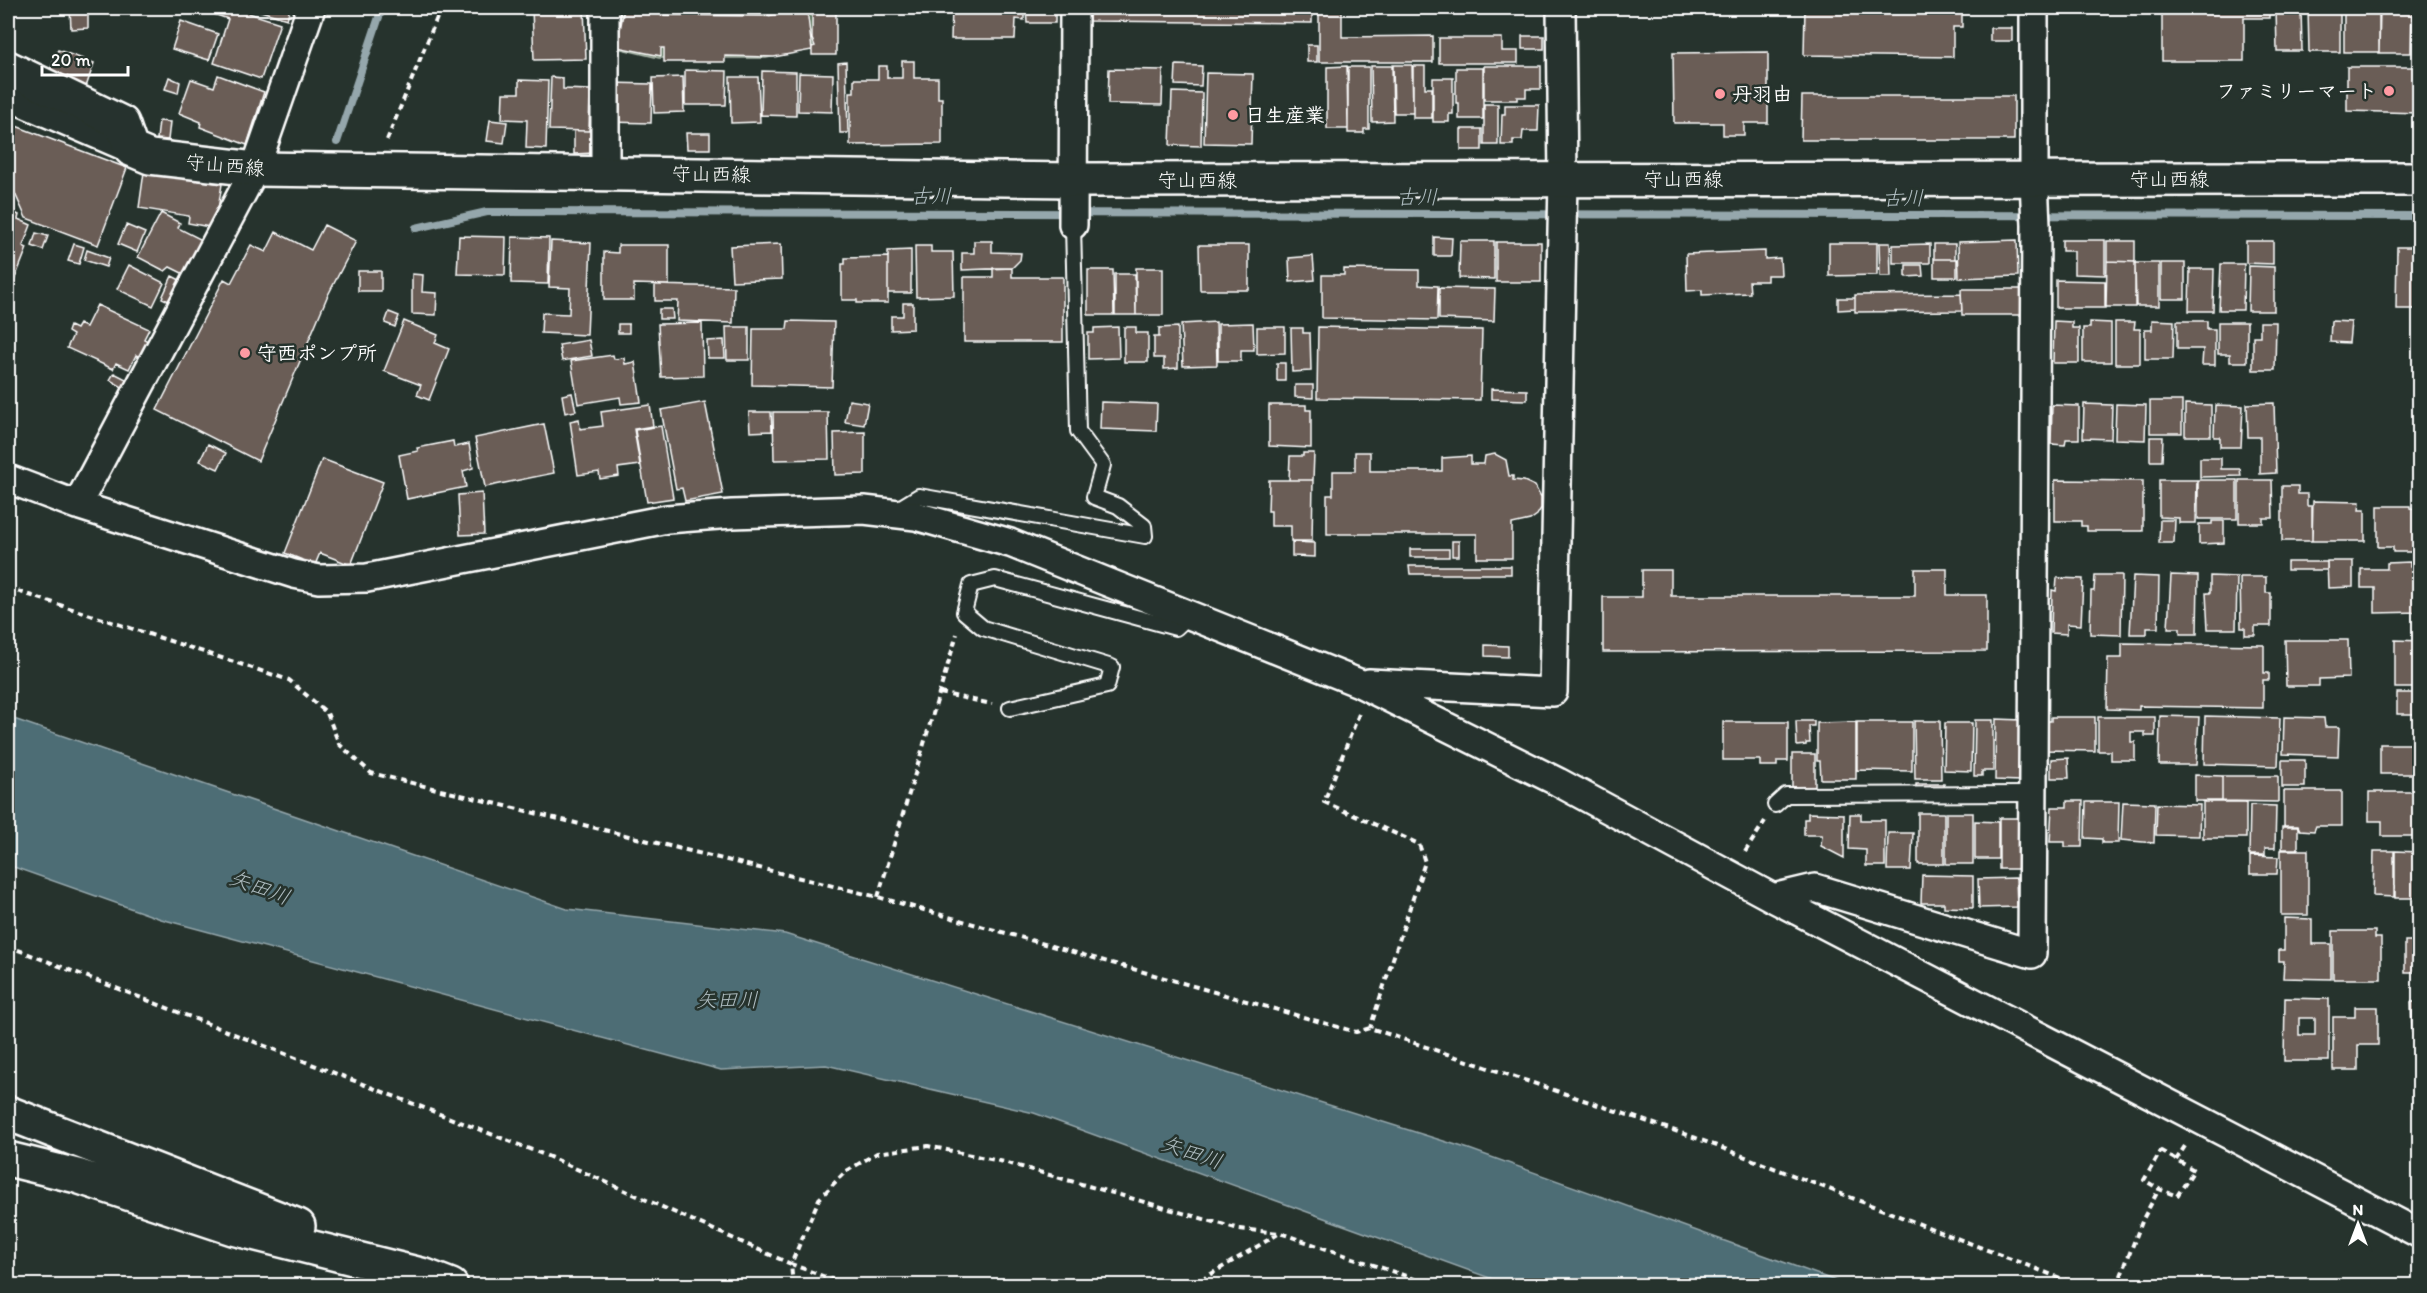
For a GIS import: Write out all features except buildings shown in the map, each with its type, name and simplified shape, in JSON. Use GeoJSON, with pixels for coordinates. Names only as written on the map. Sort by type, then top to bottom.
{"type":"FeatureCollection","features":[{"type":"Feature","properties":{"kind":"main road"},"geometry":{"type":"LineString","coordinates":[[8,68],[122,123],[131,148]]}},
{"type":"Feature","properties":{"kind":"main road","name":"守山西線"},"geometry":{"type":"LineString","coordinates":[[131,148],[150,158],[255,169],[605,173],[1073,202],[2035,202],[2420,179]]}},
{"type":"Feature","properties":{"kind":"main road"},"geometry":{"type":"LineString","coordinates":[[8,1113],[438,1281]]}},
{"type":"Feature","properties":{"kind":"main road"},"geometry":{"type":"LineString","coordinates":[[8,1159],[77,1176],[233,1228],[438,1281]]}},
{"type":"Feature","properties":{"kind":"street"},"geometry":{"type":"LineString","coordinates":[[77,505],[255,169],[311,8]]}},
{"type":"Feature","properties":{"kind":"street"},"geometry":{"type":"LineString","coordinates":[[605,8],[605,173]]}},
{"type":"Feature","properties":{"kind":"street"},"geometry":{"type":"LineString","coordinates":[[1073,202],[1074,8]]}},
{"type":"Feature","properties":{"kind":"street"},"geometry":{"type":"LineString","coordinates":[[1359,682],[1553,692],[1562,203],[1561,8]]}},
{"type":"Feature","properties":{"kind":"street"},"geometry":{"type":"LineString","coordinates":[[1773,898],[1815,888],[2032,954],[2034,8]]}},
{"type":"Feature","properties":{"kind":"street"},"geometry":{"type":"LineString","coordinates":[[8,96],[131,148]]}},
{"type":"Feature","properties":{"kind":"street"},"geometry":{"type":"LineString","coordinates":[[8,479],[77,505],[294,574],[319,579],[367,579],[667,519],[732,514],[864,510],[916,516],[1010,543],[1359,682],[1558,782],[1773,898],[2420,1234]]}},
{"type":"Feature","properties":{"kind":"lane"},"geometry":{"type":"LineString","coordinates":[[890,513],[919,496],[1145,536],[1144,526],[1118,506],[1094,497],[1103,465],[1078,431],[1073,202]]}},
{"type":"Feature","properties":{"kind":"lane"},"geometry":{"type":"LineString","coordinates":[[1010,708],[1107,686],[1112,667],[983,628],[964,612],[971,585],[995,579],[1176,628],[1190,615]]}},
{"type":"Feature","properties":{"kind":"lane"},"geometry":{"type":"LineString","coordinates":[[1776,805],[1786,795],[2034,794]]}},
{"type":"Feature","properties":{"kind":"path"},"geometry":{"type":"LineString","coordinates":[[376,169],[441,8]]}},
{"type":"Feature","properties":{"kind":"path"},"geometry":{"type":"LineString","coordinates":[[8,588],[289,680],[327,713],[339,744],[371,773],[878,897],[1356,1032],[1370,1028],[1696,1138],[2081,1286]]}},
{"type":"Feature","properties":{"kind":"path"},"geometry":{"type":"LineString","coordinates":[[878,897],[964,612]]}},
{"type":"Feature","properties":{"kind":"path"},"geometry":{"type":"LineString","coordinates":[[940,693],[1010,708]]}},
{"type":"Feature","properties":{"kind":"path"},"geometry":{"type":"LineString","coordinates":[[1353,729],[1324,802],[1419,844],[1425,862],[1370,1028]]}},
{"type":"Feature","properties":{"kind":"path"},"geometry":{"type":"LineString","coordinates":[[1730,875],[1776,805]]}},
{"type":"Feature","properties":{"kind":"path"},"geometry":{"type":"LineString","coordinates":[[8,946],[545,1155],[791,1264],[849,1286]]}},
{"type":"Feature","properties":{"kind":"path"},"geometry":{"type":"LineString","coordinates":[[793,1286],[791,1264],[819,1199],[844,1172],[877,1153],[928,1146],[1004,1162],[1239,1229],[1280,1233],[1436,1286]]}},
{"type":"Feature","properties":{"kind":"path"},"geometry":{"type":"LineString","coordinates":[[2161,1151],[2194,1170],[2177,1196],[2159,1189],[2144,1180],[2161,1151]]}},
{"type":"Feature","properties":{"kind":"path"},"geometry":{"type":"LineString","coordinates":[[2176,1160],[2181,1153]]}},
{"type":"Feature","properties":{"kind":"path"},"geometry":{"type":"LineString","coordinates":[[2117,1286],[2143,1219],[2159,1189]]}},
{"type":"Feature","properties":{"kind":"path"},"geometry":{"type":"LineString","coordinates":[[1201,1280],[1280,1233]]}},
{"type":"Feature","properties":{"kind":"path"},"geometry":{"type":"LineString","coordinates":[[1022,1286],[1031,1283],[1060,1282],[1069,1286]]}},
{"type":"Feature","properties":{"kind":"green space"},"geometry":{"type":"Polygon","coordinates":[[[623,8],[813,8],[813,49],[766,58],[659,58],[617,48],[623,8]]]}},
{"type":"Feature","properties":{"kind":"water","name":"矢田川"},"geometry":{"type":"Polygon","coordinates":[[[8,717],[567,909],[785,934],[1469,1149],[1847,1285],[1509,1285],[1034,1113],[826,1065],[721,1070],[161,919],[8,865],[8,717]]]}},
{"type":"Feature","properties":{"kind":"waterway"},"geometry":{"type":"LineString","coordinates":[[337,142],[382,8]]}},
{"type":"Feature","properties":{"kind":"waterway","name":"古川"},"geometry":{"type":"LineString","coordinates":[[416,228],[487,212],[2420,216]]}},
{"type":"Feature","properties":{"kind":"place","name":"ファミリーマート"},"geometry":{"type":"Point","coordinates":[2389,91]}},
{"type":"Feature","properties":{"kind":"place","name":"丹羽由"},"geometry":{"type":"Point","coordinates":[1720,94]}},
{"type":"Feature","properties":{"kind":"place","name":"日生産業"},"geometry":{"type":"Point","coordinates":[1233,115]}},
{"type":"Feature","properties":{"kind":"place","name":"守西ポンプ所"},"geometry":{"type":"Point","coordinates":[245,353]}}]}
